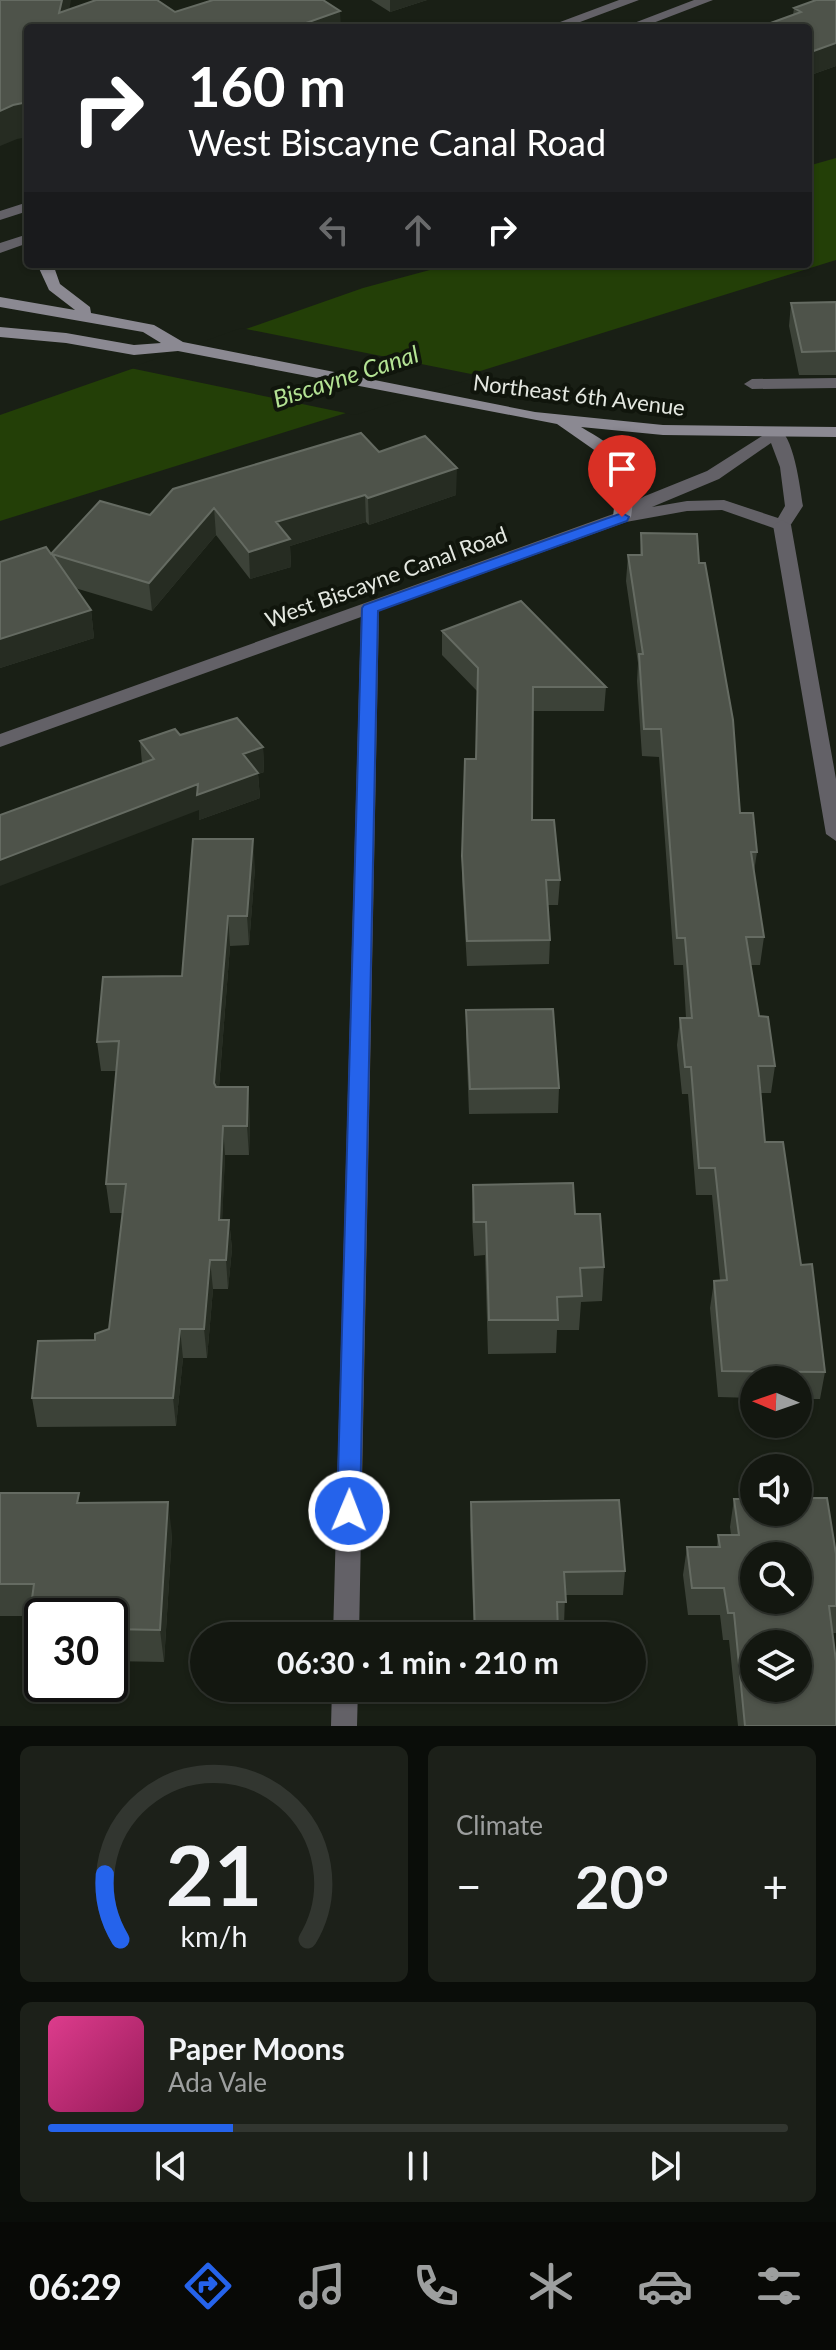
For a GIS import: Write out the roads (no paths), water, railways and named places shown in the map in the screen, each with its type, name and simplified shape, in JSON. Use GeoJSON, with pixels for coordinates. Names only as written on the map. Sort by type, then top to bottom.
{"type":"FeatureCollection","features":[{"type":"Feature","properties":{"kind":"main road"},"geometry":{"type":"LineString","coordinates":[[46,268],[56,290],[95,317]]}},
{"type":"Feature","properties":{"kind":"main road","name":"Northeast 6th Avenue"},"geometry":{"type":"LineString","coordinates":[[0,302],[148,328],[178,346]]}},
{"type":"Feature","properties":{"kind":"main road","name":"Northeast 6th Avenue"},"geometry":{"type":"LineString","coordinates":[[0,332],[66,338],[134,350],[178,346],[437,399],[558,420],[663,430],[836,432]]}},
{"type":"Feature","properties":{"kind":"main road"},"geometry":{"type":"LineString","coordinates":[[558,420],[621,462],[627,480],[622,517]]}},
{"type":"Feature","properties":{"kind":"street"},"geometry":{"type":"LineString","coordinates":[[563,24],[632,0]]}},
{"type":"Feature","properties":{"kind":"street"},"geometry":{"type":"LineString","coordinates":[[639,24],[706,0]]}},
{"type":"Feature","properties":{"kind":"street"},"geometry":{"type":"LineString","coordinates":[[0,216],[24,207]]}},
{"type":"Feature","properties":{"kind":"street"},"geometry":{"type":"LineString","coordinates":[[0,248],[24,239]]}},
{"type":"Feature","properties":{"kind":"street"},"geometry":{"type":"LineString","coordinates":[[752,384],[836,383]]}},
{"type":"Feature","properties":{"kind":"street"},"geometry":{"type":"LineString","coordinates":[[776,432],[788,467],[794,506],[782,525],[836,834]]}},
{"type":"Feature","properties":{"kind":"street","name":"West Biscayne Canal Road"},"geometry":{"type":"LineString","coordinates":[[0,741],[622,517],[651,500],[713,475],[776,432]]}},
{"type":"Feature","properties":{"kind":"street"},"geometry":{"type":"LineString","coordinates":[[622,517],[687,506],[724,505],[782,525]]}},
{"type":"Feature","properties":{"kind":"street"},"geometry":{"type":"LineString","coordinates":[[346,1622],[370,608]]}},
{"type":"Feature","properties":{"kind":"street"},"geometry":{"type":"LineString","coordinates":[[344,1726],[345,1702]]}},
{"type":"Feature","properties":{"kind":"water"},"geometry":{"type":"Polygon","coordinates":[[[836,158],[836,260],[812,267],[812,165],[836,158]]]}},
{"type":"Feature","properties":{"kind":"water","name":"Biscayne Canal"},"geometry":{"type":"Polygon","coordinates":[[[437,268],[810,268],[0,521],[0,415],[363,288],[437,268]]]}}]}
